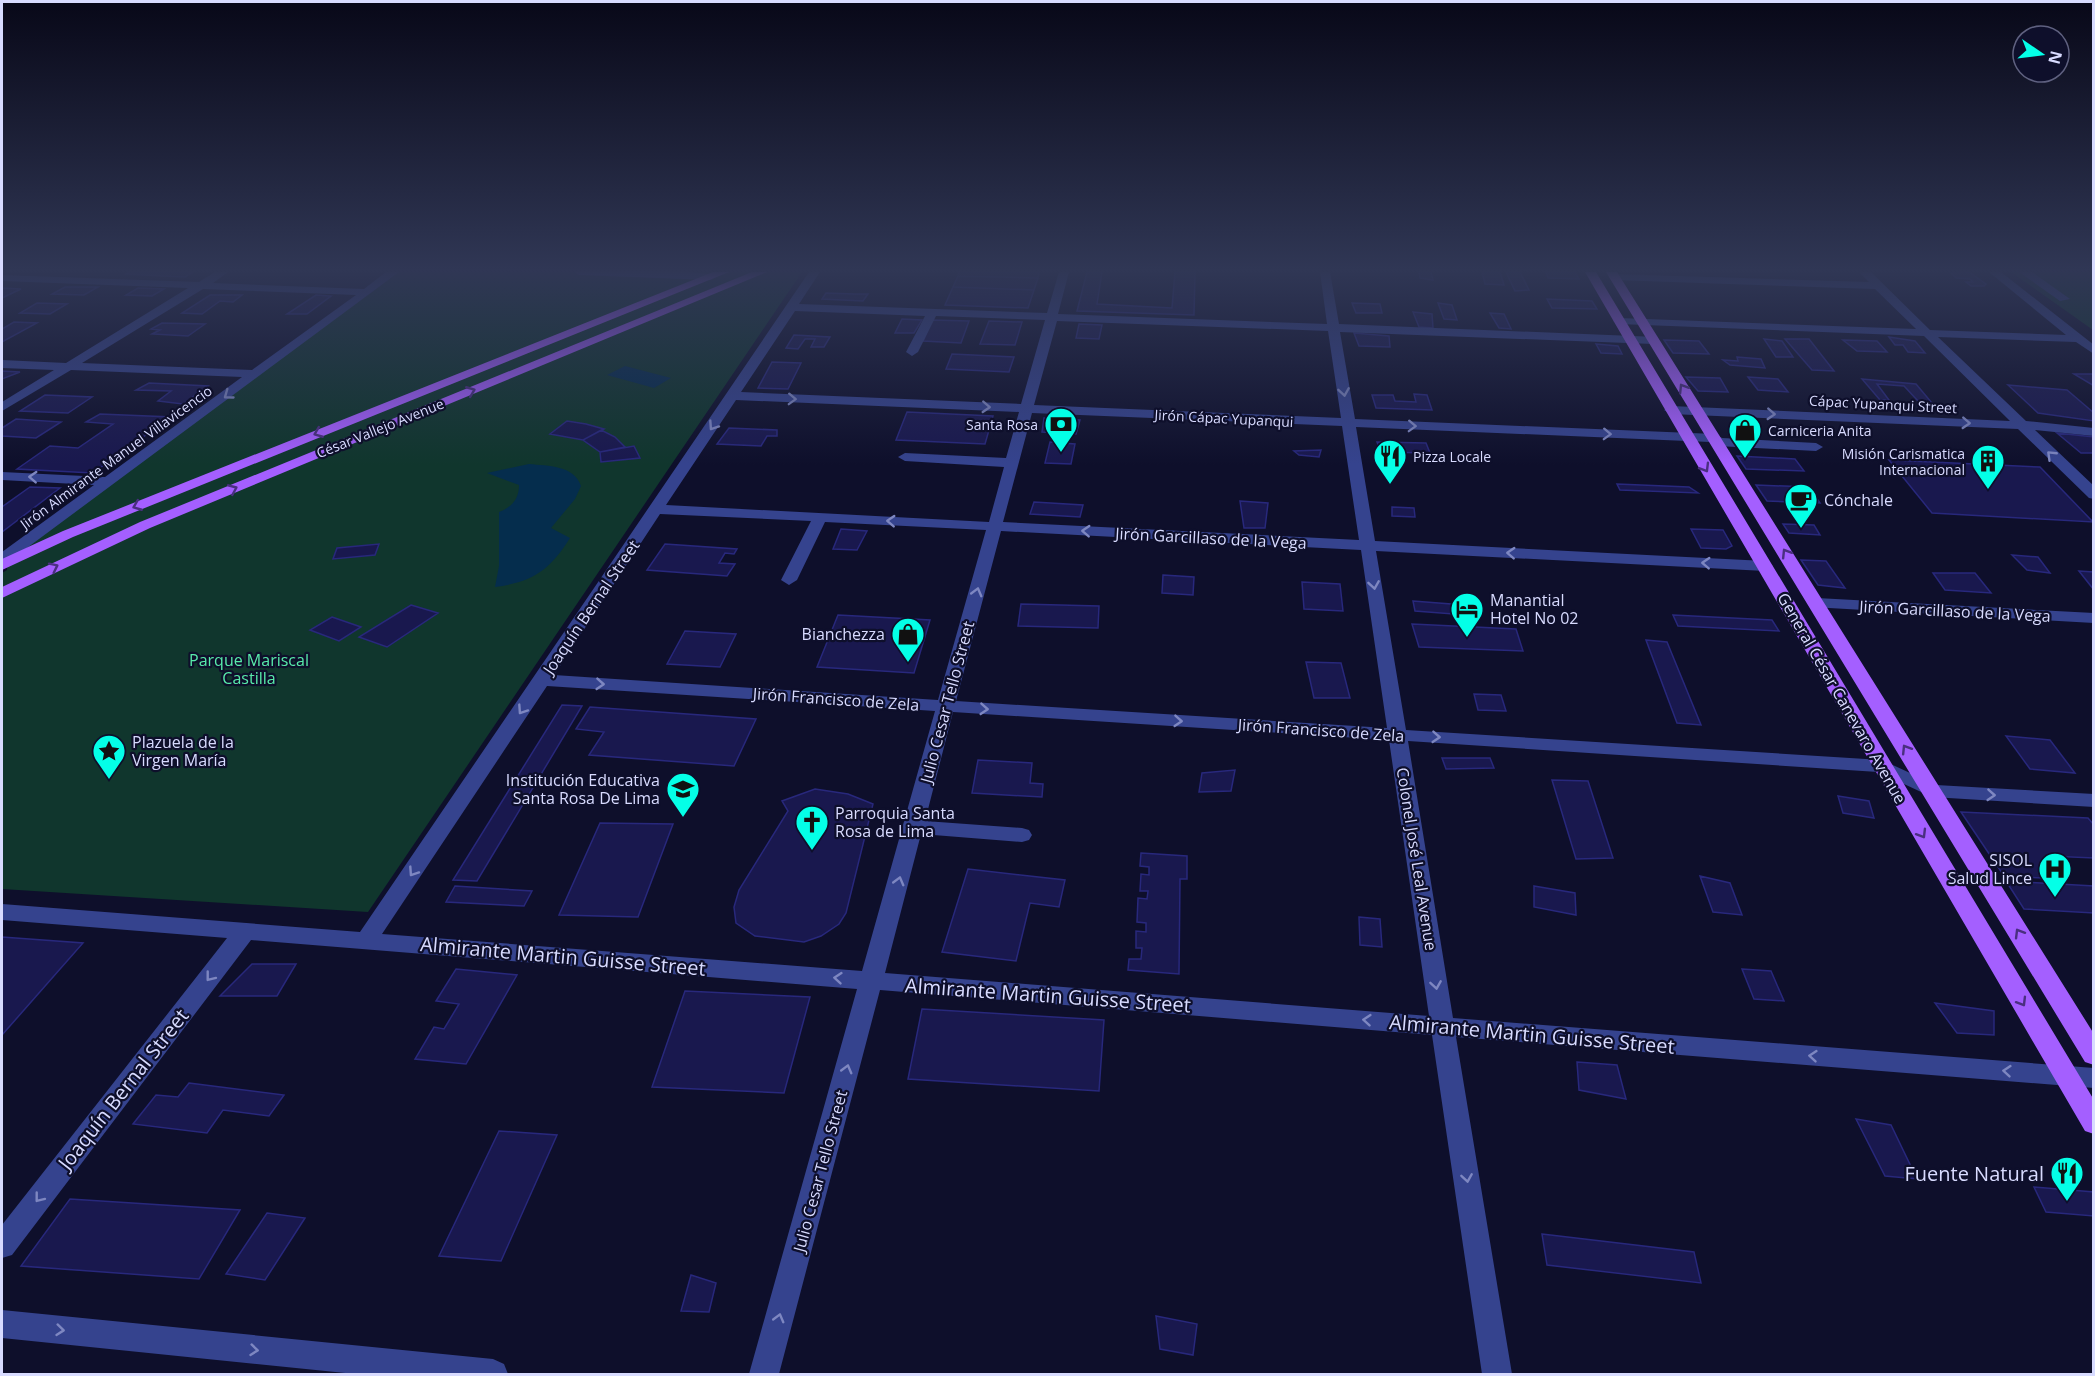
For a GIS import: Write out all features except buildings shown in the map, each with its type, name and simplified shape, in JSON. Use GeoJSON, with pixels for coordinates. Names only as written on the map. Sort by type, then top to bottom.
{"type":"FeatureCollection","features":[{"type":"Feature","properties":{"kind":"main road","name":"César Vallejo Avenue"},"geometry":{"type":"LineString","coordinates":[[2,565],[68,534],[563,336]]}},
{"type":"Feature","properties":{"kind":"main road","name":"César Vallejo Avenue"},"geometry":{"type":"LineString","coordinates":[[2,593],[145,525],[604,336]]}},
{"type":"Feature","properties":{"kind":"main road","name":"General César Canevaro Avenue"},"geometry":{"type":"LineString","coordinates":[[1628,336],[2094,1123]]}},
{"type":"Feature","properties":{"kind":"main road","name":"General César Canevaro Avenue"},"geometry":{"type":"LineString","coordinates":[[1651,336],[2094,1055]]}},
{"type":"Feature","properties":{"kind":"main road"},"geometry":{"type":"LineString","coordinates":[[406,398],[401,405],[405,408],[428,408]]}},
{"type":"Feature","properties":{"kind":"main road"},"geometry":{"type":"LineString","coordinates":[[354,419],[376,419],[380,422],[377,429]]}},
{"type":"Feature","properties":{"kind":"street"},"geometry":{"type":"LineString","coordinates":[[2,407],[118,336]]}},
{"type":"Feature","properties":{"kind":"street","name":"Jirón Almirante Manuel Villavicencio"},"geometry":{"type":"LineString","coordinates":[[2,559],[307,336]]}},
{"type":"Feature","properties":{"kind":"street","name":"Joaquín Bernal Street"},"geometry":{"type":"LineString","coordinates":[[366,941],[773,336]]}},
{"type":"Feature","properties":{"kind":"street"},"geometry":{"type":"LineString","coordinates":[[912,352],[920,336]]}},
{"type":"Feature","properties":{"kind":"street","name":"Julio Cesar Tello Street"},"geometry":{"type":"LineString","coordinates":[[764,1374],[1047,336]]}},
{"type":"Feature","properties":{"kind":"street","name":"Colonel José Leal Avenue"},"geometry":{"type":"LineString","coordinates":[[1335,336],[1497,1374]]}},
{"type":"Feature","properties":{"kind":"street"},"geometry":{"type":"LineString","coordinates":[[1555,336],[1653,340]]}},
{"type":"Feature","properties":{"kind":"street"},"geometry":{"type":"LineString","coordinates":[[1929,336],[2094,495]]}},
{"type":"Feature","properties":{"kind":"street"},"geometry":{"type":"LineString","coordinates":[[2024,336],[2078,339]]}},
{"type":"Feature","properties":{"kind":"street"},"geometry":{"type":"LineString","coordinates":[[2075,336],[2094,351]]}},
{"type":"Feature","properties":{"kind":"street"},"geometry":{"type":"LineString","coordinates":[[2,363],[256,374]]}},
{"type":"Feature","properties":{"kind":"street","name":"Jirón Cápac Yupanqui"},"geometry":{"type":"LineString","coordinates":[[733,396],[1688,438],[1816,447]]}},
{"type":"Feature","properties":{"kind":"street","name":"Cápac Yupanqui Street"},"geometry":{"type":"LineString","coordinates":[[1671,410],[2021,425],[2094,432]]}},
{"type":"Feature","properties":{"kind":"street"},"geometry":{"type":"LineString","coordinates":[[906,457],[1012,462]]}},
{"type":"Feature","properties":{"kind":"street"},"geometry":{"type":"LineString","coordinates":[[2,476],[107,481]]}},
{"type":"Feature","properties":{"kind":"street","name":"Jirón Garcillaso de la Vega"},"geometry":{"type":"LineString","coordinates":[[657,509],[1765,566]]}},
{"type":"Feature","properties":{"kind":"street"},"geometry":{"type":"LineString","coordinates":[[789,580],[820,518]]}},
{"type":"Feature","properties":{"kind":"street","name":"Jirón Garcillaso de la Vega"},"geometry":{"type":"LineString","coordinates":[[1817,603],[2094,618]]}},
{"type":"Feature","properties":{"kind":"street","name":"Jirón Francisco de Zela"},"geometry":{"type":"LineString","coordinates":[[542,681],[1882,766],[1932,791],[2094,801]]}},
{"type":"Feature","properties":{"kind":"street"},"geometry":{"type":"LineString","coordinates":[[913,827],[1022,835]]}},
{"type":"Feature","properties":{"kind":"street","name":"Almirante Martin Guisse Street"},"geometry":{"type":"LineString","coordinates":[[2,912],[2094,1078]]}},
{"type":"Feature","properties":{"kind":"street","name":"Joaquín Bernal Street"},"geometry":{"type":"LineString","coordinates":[[2,1246],[245,931]]}},
{"type":"Feature","properties":{"kind":"street"},"geometry":{"type":"LineString","coordinates":[[2,1324],[493,1374]]}},
{"type":"Feature","properties":{"kind":"green space","name":"Parque Mariscal Castilla"},"geometry":{"type":"Polygon","coordinates":[[[311,336],[758,336],[368,912],[2,889],[2,597],[5,595],[5,586],[2,587],[2,573],[7,570],[9,552],[157,449],[311,336]]]}},
{"type":"Feature","properties":{"kind":"water"},"geometry":{"type":"Polygon","coordinates":[[[625,366],[671,378],[654,388],[607,375],[625,366]]]}},
{"type":"Feature","properties":{"kind":"water"},"geometry":{"type":"Polygon","coordinates":[[[529,464],[560,468],[578,479],[581,486],[575,499],[551,528],[570,538],[548,566],[539,573],[520,582],[495,587],[499,566],[499,512],[514,502],[519,485],[487,473],[529,464]]]}},
{"type":"Feature","properties":{"kind":"place","name":"Santa Rosa"},"geometry":{"type":"Point","coordinates":[1061,453]}},
{"type":"Feature","properties":{"kind":"place","name":"Carniceria Anita"},"geometry":{"type":"Point","coordinates":[1745,459]}},
{"type":"Feature","properties":{"kind":"place","name":"Pizza Locale"},"geometry":{"type":"Point","coordinates":[1390,485]}},
{"type":"Feature","properties":{"kind":"place","name":"Misión Carismatica Internacional"},"geometry":{"type":"Point","coordinates":[1988,490]}},
{"type":"Feature","properties":{"kind":"place","name":"Cónchale"},"geometry":{"type":"Point","coordinates":[1801,529]}},
{"type":"Feature","properties":{"kind":"place","name":"Manantial Hotel No 02"},"geometry":{"type":"Point","coordinates":[1467,638]}},
{"type":"Feature","properties":{"kind":"place","name":"Bianchezza"},"geometry":{"type":"Point","coordinates":[908,663]}},
{"type":"Feature","properties":{"kind":"place","name":"Plazuela de la Virgen María"},"geometry":{"type":"Point","coordinates":[109,780]}},
{"type":"Feature","properties":{"kind":"place","name":"Institución Educativa Santa Rosa De Lima"},"geometry":{"type":"Point","coordinates":[683,818]}},
{"type":"Feature","properties":{"kind":"place","name":"Parroquia Santa Rosa de Lima"},"geometry":{"type":"Point","coordinates":[812,851]}},
{"type":"Feature","properties":{"kind":"place","name":"SISOL Salud Lince"},"geometry":{"type":"Point","coordinates":[2055,898]}},
{"type":"Feature","properties":{"kind":"place","name":"Fuente Natural"},"geometry":{"type":"Point","coordinates":[2067,1202]}}]}
